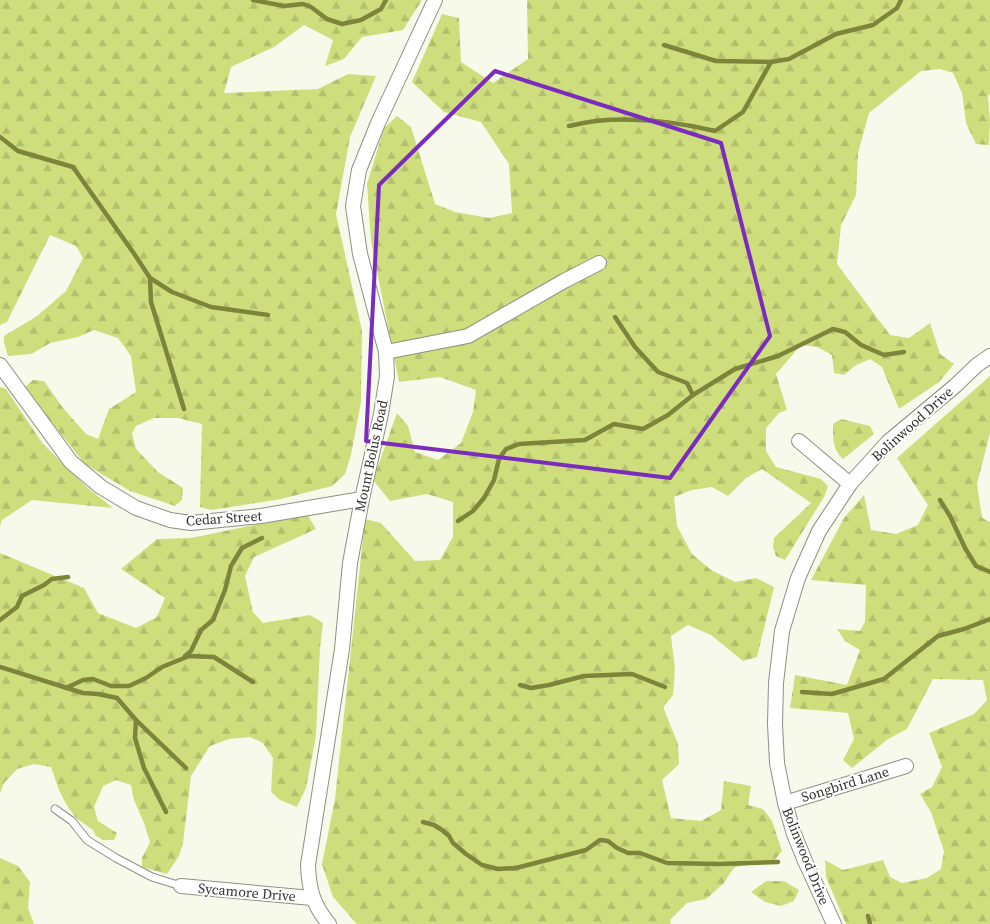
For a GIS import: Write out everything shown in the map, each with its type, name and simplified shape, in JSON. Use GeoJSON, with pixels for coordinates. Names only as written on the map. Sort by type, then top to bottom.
{"type":"FeatureCollection","features":[{"type":"Feature","properties":{"kind":"street","name":"Mount Bolus Road"},"geometry":{"type":"LineString","coordinates":[[329,924],[312,898],[308,881],[308,865],[342,649],[350,563],[387,376],[386,352],[360,254],[353,206],[359,170],[378,123],[435,0]]}},
{"type":"Feature","properties":{"kind":"street"},"geometry":{"type":"LineString","coordinates":[[386,352],[468,336],[599,263]]}},
{"type":"Feature","properties":{"kind":"street","name":"Bolinwood Drive"},"geometry":{"type":"LineString","coordinates":[[834,924],[794,834],[785,803],[777,763],[775,724],[776,683],[782,631],[798,578],[819,532],[850,484],[888,442],[990,356]]}},
{"type":"Feature","properties":{"kind":"street","name":"Cedar Street"},"geometry":{"type":"LineString","coordinates":[[0,365],[71,462],[102,487],[136,508],[170,520],[191,523],[261,516],[362,499]]}},
{"type":"Feature","properties":{"kind":"street"},"geometry":{"type":"LineString","coordinates":[[799,441],[850,484]]}},
{"type":"Feature","properties":{"kind":"street","name":"Songbird Lane"},"geometry":{"type":"LineString","coordinates":[[785,803],[906,766]]}},
{"type":"Feature","properties":{"kind":"street","name":"Sycamore Drive"},"geometry":{"type":"LineString","coordinates":[[181,886],[312,898]]}},
{"type":"Feature","properties":{"kind":"lane"},"geometry":{"type":"LineString","coordinates":[[55,809],[72,821],[87,840],[116,858],[152,876],[181,886]]}},
{"type":"Feature","properties":{"kind":"highlighted area"},"geometry":{"type":"Polygon","coordinates":[[[495,71],[721,143],[770,336],[670,478],[366,441],[379,185],[495,71]]]}},
{"type":"Feature","properties":{"kind":"green space"},"geometry":{"type":"Polygon","coordinates":[[[0,0],[422,0],[403,30],[362,37],[344,59],[325,66],[333,40],[304,25],[274,47],[231,67],[224,93],[318,89],[348,74],[376,76],[350,137],[336,214],[362,331],[361,402],[351,455],[345,474],[332,486],[281,499],[211,510],[200,507],[202,424],[178,418],[154,418],[136,426],[132,433],[136,449],[158,472],[183,488],[182,500],[175,506],[130,491],[85,464],[24,388],[33,380],[44,381],[63,408],[86,434],[98,439],[109,409],[136,392],[131,356],[118,338],[94,330],[78,337],[50,343],[31,354],[8,356],[4,336],[37,316],[66,291],[83,258],[76,246],[50,235],[7,322],[0,325],[0,0]]]}},
{"type":"Feature","properties":{"kind":"green space"},"geometry":{"type":"Polygon","coordinates":[[[527,0],[990,0],[989,145],[976,144],[966,123],[962,93],[953,73],[940,69],[921,71],[869,113],[858,153],[856,195],[841,225],[837,264],[890,335],[909,338],[930,323],[940,354],[954,364],[939,382],[899,409],[882,367],[870,359],[856,365],[844,375],[834,373],[832,355],[817,347],[801,345],[776,374],[787,410],[779,413],[766,428],[766,451],[776,467],[821,479],[828,486],[824,497],[785,560],[776,556],[773,547],[774,538],[811,503],[762,469],[746,478],[728,496],[712,487],[692,490],[674,497],[677,526],[692,554],[711,570],[735,582],[756,578],[774,587],[757,657],[743,661],[711,635],[688,625],[671,636],[675,669],[673,695],[663,707],[678,744],[679,764],[662,780],[671,818],[701,821],[721,810],[724,781],[751,786],[748,805],[763,809],[772,821],[782,851],[773,862],[734,867],[724,883],[706,899],[687,903],[670,920],[671,924],[357,924],[333,897],[322,864],[335,799],[365,519],[381,523],[415,561],[440,560],[453,537],[453,502],[427,494],[390,501],[373,480],[397,413],[408,426],[415,452],[438,460],[461,443],[473,412],[476,390],[440,377],[399,382],[371,241],[367,184],[384,128],[397,116],[411,127],[435,204],[455,212],[489,218],[512,213],[509,164],[481,122],[444,112],[412,82],[442,14],[459,18],[461,62],[493,83],[528,59],[527,0]]]}},
{"type":"Feature","properties":{"kind":"green space"},"geometry":{"type":"Polygon","coordinates":[[[990,376],[990,433],[977,484],[982,518],[990,522],[990,924],[846,924],[826,877],[825,860],[843,870],[883,860],[890,877],[902,883],[927,878],[941,869],[944,851],[931,812],[920,794],[932,787],[942,767],[929,733],[974,714],[987,700],[983,680],[933,679],[907,729],[888,739],[852,768],[843,760],[854,739],[848,713],[790,708],[795,675],[847,685],[860,650],[845,641],[837,629],[860,631],[865,622],[866,585],[811,580],[844,518],[864,495],[871,530],[896,534],[918,525],[928,505],[897,458],[990,376]]]}},
{"type":"Feature","properties":{"kind":"green space"},"geometry":{"type":"Polygon","coordinates":[[[0,387],[6,389],[43,444],[89,489],[113,508],[32,500],[2,520],[0,526],[0,387]]]}},
{"type":"Feature","properties":{"kind":"green space"},"geometry":{"type":"Polygon","coordinates":[[[841,419],[870,426],[874,434],[843,459],[835,447],[833,434],[833,424],[841,419]]]}},
{"type":"Feature","properties":{"kind":"green space"},"geometry":{"type":"Polygon","coordinates":[[[307,514],[316,529],[254,557],[245,576],[253,612],[263,623],[310,615],[323,623],[316,736],[306,788],[297,807],[280,800],[271,792],[273,758],[263,743],[250,737],[229,739],[210,746],[191,776],[183,843],[179,856],[167,874],[142,867],[142,858],[150,842],[134,800],[131,785],[116,780],[103,786],[94,807],[98,821],[117,833],[114,840],[103,840],[96,836],[93,830],[76,818],[59,790],[51,767],[34,764],[17,769],[4,783],[0,793],[0,553],[84,588],[98,613],[136,628],[157,617],[165,598],[121,569],[157,539],[191,538],[307,514]]]}},
{"type":"Feature","properties":{"kind":"green space"},"geometry":{"type":"Polygon","coordinates":[[[0,858],[18,866],[30,882],[28,908],[34,924],[0,924],[0,858]]]}},
{"type":"Feature","properties":{"kind":"green space"},"geometry":{"type":"Polygon","coordinates":[[[766,881],[784,881],[799,890],[794,901],[781,906],[765,902],[751,892],[766,881]]]}},
{"type":"Feature","properties":{"kind":"waterway"},"geometry":{"type":"LineString","coordinates":[[253,0],[284,6],[303,4],[311,7],[327,19],[342,24],[361,20],[381,9],[386,0]]}},
{"type":"Feature","properties":{"kind":"waterway"},"geometry":{"type":"LineString","coordinates":[[664,45],[716,61],[771,62],[789,59],[836,34],[873,25],[897,8],[901,0]]}},
{"type":"Feature","properties":{"kind":"waterway"},"geometry":{"type":"LineString","coordinates":[[569,126],[596,121],[641,120],[685,125],[715,131],[743,112],[771,62]]}},
{"type":"Feature","properties":{"kind":"waterway"},"geometry":{"type":"LineString","coordinates":[[0,137],[18,151],[73,167],[135,255],[150,278],[151,302],[184,409]]}},
{"type":"Feature","properties":{"kind":"waterway"},"geometry":{"type":"LineString","coordinates":[[150,278],[172,292],[211,307],[268,315]]}},
{"type":"Feature","properties":{"kind":"waterway"},"geometry":{"type":"LineString","coordinates":[[615,317],[635,347],[658,372],[687,383],[693,395]]}},
{"type":"Feature","properties":{"kind":"waterway"},"geometry":{"type":"LineString","coordinates":[[458,521],[473,511],[484,498],[494,480],[499,459],[506,449],[519,444],[585,440],[614,424],[643,429],[668,415],[693,395],[735,369],[778,356],[833,329],[845,332],[861,345],[884,355],[904,352]]}},
{"type":"Feature","properties":{"kind":"waterway"},"geometry":{"type":"LineString","coordinates":[[940,500],[976,566],[990,572]]}},
{"type":"Feature","properties":{"kind":"waterway"},"geometry":{"type":"LineString","coordinates":[[185,656],[191,651],[201,630],[213,620],[225,590],[231,566],[242,548],[262,538]]}},
{"type":"Feature","properties":{"kind":"waterway"},"geometry":{"type":"LineString","coordinates":[[0,620],[17,607],[22,596],[52,579],[68,577]]}},
{"type":"Feature","properties":{"kind":"waterway"},"geometry":{"type":"LineString","coordinates":[[802,692],[832,694],[884,679],[938,636],[990,619]]}},
{"type":"Feature","properties":{"kind":"waterway"},"geometry":{"type":"LineString","coordinates":[[66,688],[83,680],[93,679],[111,686],[129,686],[146,678],[162,667],[189,656],[214,657],[253,682]]}},
{"type":"Feature","properties":{"kind":"waterway"},"geometry":{"type":"LineString","coordinates":[[0,667],[83,693],[117,698],[136,720],[135,738],[144,768],[166,812]]}},
{"type":"Feature","properties":{"kind":"waterway"},"geometry":{"type":"LineString","coordinates":[[520,685],[531,688],[584,676],[632,674],[665,687]]}},
{"type":"Feature","properties":{"kind":"waterway"},"geometry":{"type":"LineString","coordinates":[[136,720],[186,768]]}},
{"type":"Feature","properties":{"kind":"waterway"},"geometry":{"type":"LineString","coordinates":[[423,822],[434,825],[442,830],[453,843],[482,865],[498,869],[516,868],[586,850],[600,840],[608,841],[628,853],[640,853],[667,863],[778,862]]}},
{"type":"Feature","properties":{"kind":"waterway"},"geometry":{"type":"LineString","coordinates":[[868,916],[870,924]]}}]}
